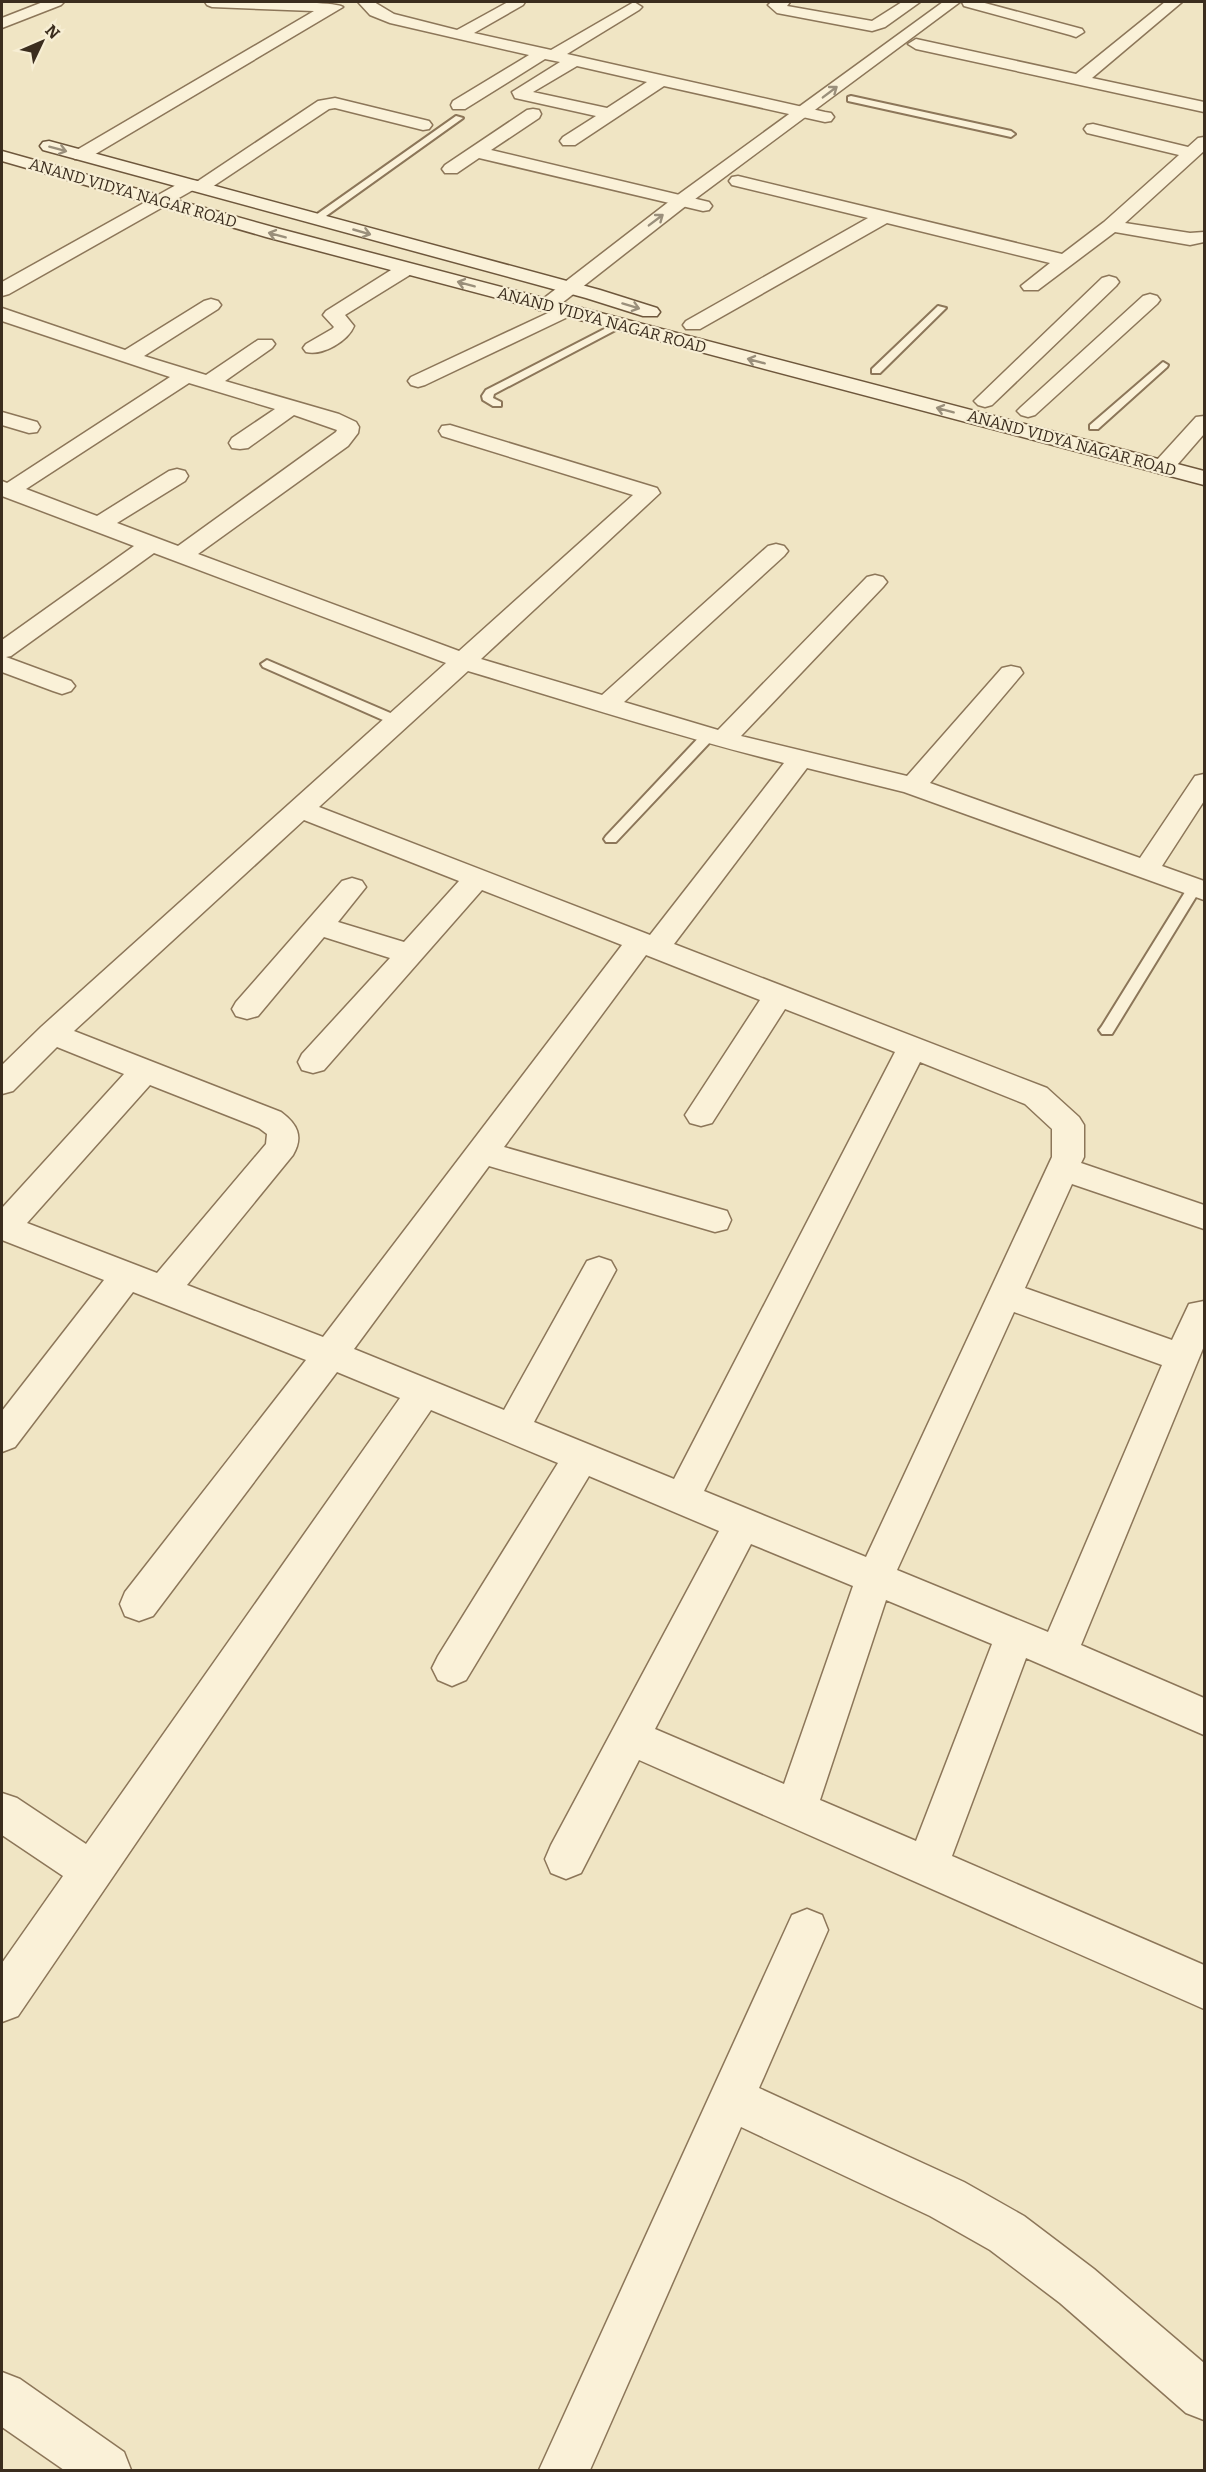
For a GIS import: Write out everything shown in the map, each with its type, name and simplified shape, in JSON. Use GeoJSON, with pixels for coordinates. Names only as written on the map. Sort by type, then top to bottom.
{"type":"FeatureCollection","features":[{"type":"Feature","properties":{"kind":"street"},"geometry":{"type":"LineString","coordinates":[[2,23],[56,2]]}},
{"type":"Feature","properties":{"kind":"street"},"geometry":{"type":"LineString","coordinates":[[212,2],[332,7],[368,5],[416,25],[825,117]]}},
{"type":"Feature","properties":{"kind":"street"},"geometry":{"type":"LineString","coordinates":[[459,35],[518,2]]}},
{"type":"Feature","properties":{"kind":"street"},"geometry":{"type":"LineString","coordinates":[[783,2],[777,5],[782,10],[872,26],[914,2],[959,5],[1076,32]]}},
{"type":"Feature","properties":{"kind":"street"},"geometry":{"type":"LineString","coordinates":[[1078,81],[1168,2]]}},
{"type":"Feature","properties":{"kind":"street"},"geometry":{"type":"LineString","coordinates":[[806,131],[850,99],[959,5]]}},
{"type":"Feature","properties":{"kind":"street"},"geometry":{"type":"LineString","coordinates":[[561,310],[570,288],[609,255],[803,112],[959,5]]}},
{"type":"Feature","properties":{"kind":"street"},"geometry":{"type":"LineString","coordinates":[[81,155],[332,7]]}},
{"type":"Feature","properties":{"kind":"street"},"geometry":{"type":"LineString","coordinates":[[459,111],[548,55],[634,7]]}},
{"type":"Feature","properties":{"kind":"street"},"geometry":{"type":"LineString","coordinates":[[916,44],[1204,108]]}},
{"type":"Feature","properties":{"kind":"street"},"geometry":{"type":"LineString","coordinates":[[574,61],[520,92],[521,94],[610,114]]}},
{"type":"Feature","properties":{"kind":"street"},"geometry":{"type":"LineString","coordinates":[[569,141],[661,80]]}},
{"type":"Feature","properties":{"kind":"street"},"geometry":{"type":"LineString","coordinates":[[2,290],[195,185],[324,105],[335,103],[423,125]]}},
{"type":"Feature","properties":{"kind":"street"},"geometry":{"type":"LineString","coordinates":[[451,169],[533,114]]}},
{"type":"Feature","properties":{"kind":"street"},"geometry":{"type":"LineString","coordinates":[[1093,129],[1200,146]]}},
{"type":"Feature","properties":{"kind":"street","name":"ANAND VIDYA NAGAR ROAD"},"geometry":{"type":"LineString","coordinates":[[36,142],[593,294],[693,325],[772,344]]}},
{"type":"Feature","properties":{"kind":"street"},"geometry":{"type":"LineString","coordinates":[[1031,286],[1111,226],[1200,146]]}},
{"type":"Feature","properties":{"kind":"street"},"geometry":{"type":"LineString","coordinates":[[476,152],[703,206]]}},
{"type":"Feature","properties":{"kind":"street","name":"ANAND VIDYA NAGAR ROAD"},"geometry":{"type":"LineString","coordinates":[[2,156],[406,269],[1204,478]]}},
{"type":"Feature","properties":{"kind":"street"},"geometry":{"type":"LineString","coordinates":[[418,381],[593,294],[652,239],[758,166]]}},
{"type":"Feature","properties":{"kind":"street"},"geometry":{"type":"LineString","coordinates":[[738,180],[1067,261]]}},
{"type":"Feature","properties":{"kind":"street"},"geometry":{"type":"LineString","coordinates":[[693,325],[885,216]]}},
{"type":"Feature","properties":{"kind":"street"},"geometry":{"type":"LineString","coordinates":[[1111,226],[1190,239],[1204,237]]}},
{"type":"Feature","properties":{"kind":"street"},"geometry":{"type":"LineString","coordinates":[[313,348],[341,333],[344,326],[333,315],[406,269]]}},
{"type":"Feature","properties":{"kind":"street"},"geometry":{"type":"LineString","coordinates":[[985,401],[1109,282]]}},
{"type":"Feature","properties":{"kind":"street"},"geometry":{"type":"LineString","coordinates":[[1028,411],[1150,300]]}},
{"type":"Feature","properties":{"kind":"street"},"geometry":{"type":"LineString","coordinates":[[127,358],[211,305]]}},
{"type":"Feature","properties":{"kind":"street"},"geometry":{"type":"LineString","coordinates":[[2,314],[127,358],[341,422],[348,427],[347,433],[340,441],[181,555]]}},
{"type":"Feature","properties":{"kind":"street"},"geometry":{"type":"LineString","coordinates":[[208,382],[265,344]]}},
{"type":"Feature","properties":{"kind":"street","name":"ANAND VIDYA NAGAR ROAD"},"geometry":{"type":"LineString","coordinates":[[856,366],[1050,417]]}},
{"type":"Feature","properties":{"kind":"street"},"geometry":{"type":"LineString","coordinates":[[5,489],[186,376]]}},
{"type":"Feature","properties":{"kind":"street"},"geometry":{"type":"LineString","coordinates":[[240,443],[291,407]]}},
{"type":"Feature","properties":{"kind":"street"},"geometry":{"type":"LineString","coordinates":[[2,418],[29,427]]}},
{"type":"Feature","properties":{"kind":"street","name":"ANAND VIDYA NAGAR ROAD"},"geometry":{"type":"LineString","coordinates":[[1072,422],[1116,433]]}},
{"type":"Feature","properties":{"kind":"street"},"geometry":{"type":"LineString","coordinates":[[1163,467],[1204,422]]}},
{"type":"Feature","properties":{"kind":"street"},"geometry":{"type":"LineString","coordinates":[[2,1083],[52,1034],[649,493],[450,431]]}},
{"type":"Feature","properties":{"kind":"street","name":"ANAND VIDYA NAGAR ROAD"},"geometry":{"type":"LineString","coordinates":[[1159,443],[1204,454]]}},
{"type":"Feature","properties":{"kind":"street"},"geometry":{"type":"LineString","coordinates":[[99,525],[177,476]]}},
{"type":"Feature","properties":{"kind":"street"},"geometry":{"type":"LineString","coordinates":[[5,489],[462,661],[716,738],[913,786],[1147,868],[1200,889]]}},
{"type":"Feature","properties":{"kind":"street"},"geometry":{"type":"LineString","coordinates":[[2,651],[152,544]]}},
{"type":"Feature","properties":{"kind":"street"},"geometry":{"type":"LineString","coordinates":[[605,706],[776,552]]}},
{"type":"Feature","properties":{"kind":"street"},"geometry":{"type":"LineString","coordinates":[[716,738],[875,582]]}},
{"type":"Feature","properties":{"kind":"street"},"geometry":{"type":"LineString","coordinates":[[2,664],[62,686]]}},
{"type":"Feature","properties":{"kind":"street"},"geometry":{"type":"LineString","coordinates":[[913,786],[1011,674]]}},
{"type":"Feature","properties":{"kind":"street"},"geometry":{"type":"LineString","coordinates":[[139,1604],[483,1152],[647,945],[801,759]]}},
{"type":"Feature","properties":{"kind":"street"},"geometry":{"type":"LineString","coordinates":[[1147,868],[1204,782]]}},
{"type":"Feature","properties":{"kind":"street"},"geometry":{"type":"LineString","coordinates":[[300,809],[1036,1096],[1068,1125],[1068,1157],[1063,1169],[875,1578],[796,1809]]}},
{"type":"Feature","properties":{"kind":"street"},"geometry":{"type":"LineString","coordinates":[[313,1062],[478,878]]}},
{"type":"Feature","properties":{"kind":"street"},"geometry":{"type":"LineString","coordinates":[[247,1009],[352,887]]}},
{"type":"Feature","properties":{"kind":"street"},"geometry":{"type":"LineString","coordinates":[[319,926],[410,954]]}},
{"type":"Feature","properties":{"kind":"street"},"geometry":{"type":"LineString","coordinates":[[701,1115],[778,996]]}},
{"type":"Feature","properties":{"kind":"street"},"geometry":{"type":"LineString","coordinates":[[52,1034],[270,1120],[283,1130],[282,1147],[162,1291]]}},
{"type":"Feature","properties":{"kind":"street"},"geometry":{"type":"LineString","coordinates":[[682,1499],[912,1048]]}},
{"type":"Feature","properties":{"kind":"street"},"geometry":{"type":"LineString","coordinates":[[145,1071],[2,1228],[424,1392],[1015,1636],[1204,1717]]}},
{"type":"Feature","properties":{"kind":"street"},"geometry":{"type":"LineString","coordinates":[[483,1152],[715,1220]]}},
{"type":"Feature","properties":{"kind":"street"},"geometry":{"type":"LineString","coordinates":[[1063,1169],[1204,1217]]}},
{"type":"Feature","properties":{"kind":"street"},"geometry":{"type":"LineString","coordinates":[[512,1429],[599,1270]]}},
{"type":"Feature","properties":{"kind":"street"},"geometry":{"type":"LineString","coordinates":[[2,1437],[126,1277]]}},
{"type":"Feature","properties":{"kind":"street"},"geometry":{"type":"LineString","coordinates":[[1005,1295],[1182,1358]]}},
{"type":"Feature","properties":{"kind":"street"},"geometry":{"type":"LineString","coordinates":[[1058,1654],[1201,1313]]}},
{"type":"Feature","properties":{"kind":"street"},"geometry":{"type":"LineString","coordinates":[[2,2000],[424,1392]]}},
{"type":"Feature","properties":{"kind":"street"},"geometry":{"type":"LineString","coordinates":[[452,1668],[581,1457]]}},
{"type":"Feature","properties":{"kind":"street"},"geometry":{"type":"LineString","coordinates":[[566,1859],[742,1524]]}},
{"type":"Feature","properties":{"kind":"street"},"geometry":{"type":"LineString","coordinates":[[927,1866],[1015,1636]]}},
{"type":"Feature","properties":{"kind":"street"},"geometry":{"type":"LineString","coordinates":[[630,1737],[1204,1987]]}},
{"type":"Feature","properties":{"kind":"street"},"geometry":{"type":"LineString","coordinates":[[2,1812],[91,1871]]}},
{"type":"Feature","properties":{"kind":"street"},"geometry":{"type":"LineString","coordinates":[[564,2470],[807,1930]]}},
{"type":"Feature","properties":{"kind":"street"},"geometry":{"type":"LineString","coordinates":[[731,2099],[947,2199],[1007,2233],[1077,2286],[1204,2395]]}},
{"type":"Feature","properties":{"kind":"street"},"geometry":{"type":"LineString","coordinates":[[2,2397],[105,2470]]}},
{"type":"Feature","properties":{"kind":"lane"},"geometry":{"type":"LineString","coordinates":[[850,99],[1011,134]]}},
{"type":"Feature","properties":{"kind":"lane"},"geometry":{"type":"LineString","coordinates":[[316,219],[459,111]]}},
{"type":"Feature","properties":{"kind":"lane"},"geometry":{"type":"LineString","coordinates":[[876,371],[941,308]]}},
{"type":"Feature","properties":{"kind":"lane"},"geometry":{"type":"LineString","coordinates":[[497,404],[488,400],[487,396],[490,392],[620,325]]}},
{"type":"Feature","properties":{"kind":"lane"},"geometry":{"type":"LineString","coordinates":[[1094,427],[1163,365]]}},
{"type":"Feature","properties":{"kind":"lane"},"geometry":{"type":"LineString","coordinates":[[267,664],[397,721]]}},
{"type":"Feature","properties":{"kind":"lane"},"geometry":{"type":"LineString","coordinates":[[611,839],[716,738]]}},
{"type":"Feature","properties":{"kind":"lane"},"geometry":{"type":"LineString","coordinates":[[1107,1030],[1200,889]]}}]}
